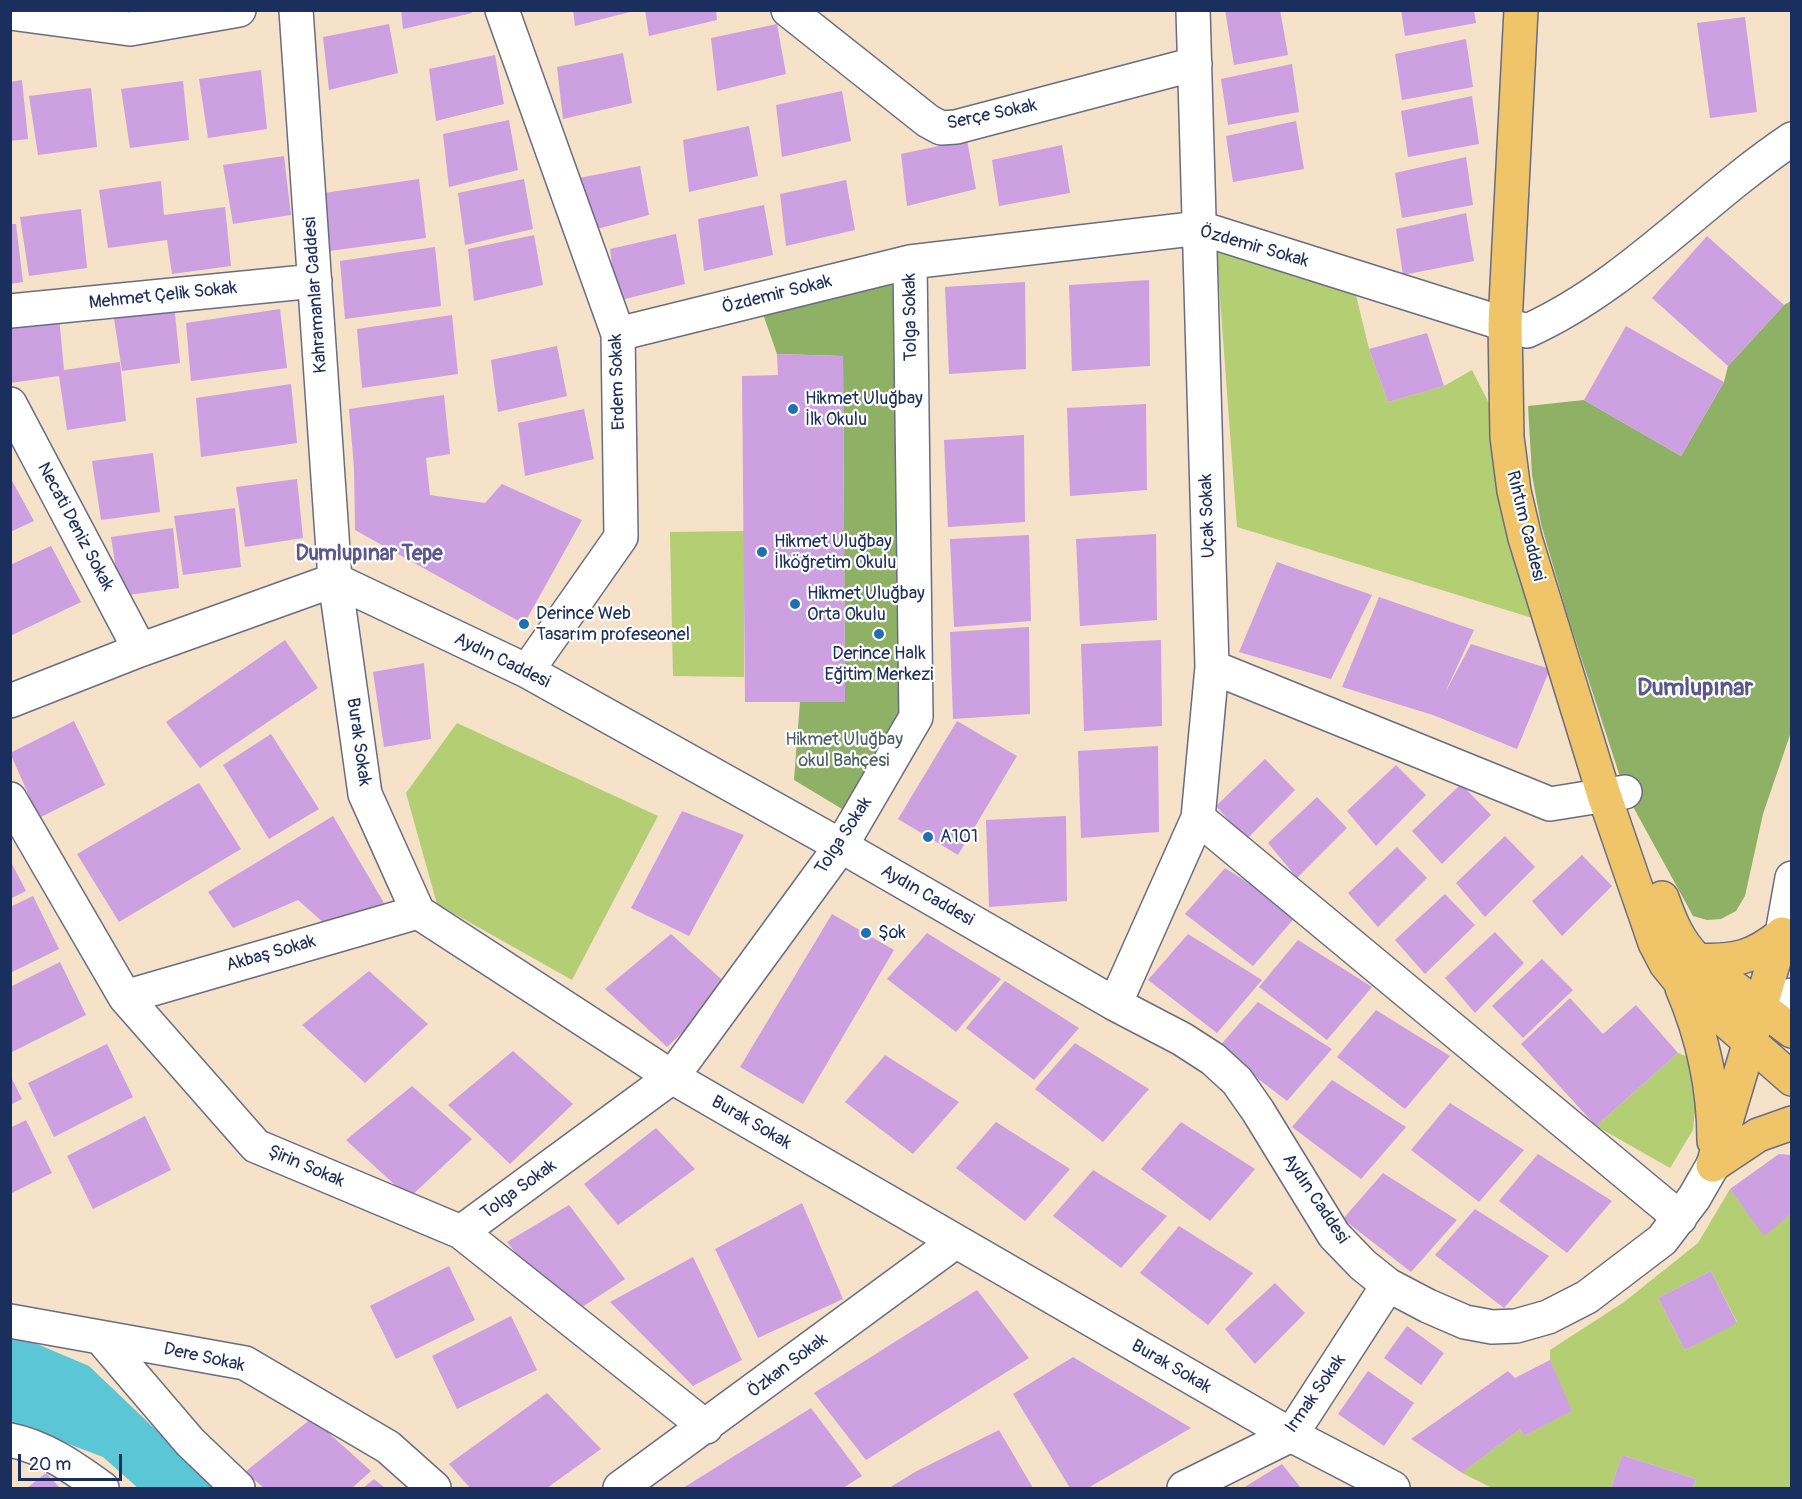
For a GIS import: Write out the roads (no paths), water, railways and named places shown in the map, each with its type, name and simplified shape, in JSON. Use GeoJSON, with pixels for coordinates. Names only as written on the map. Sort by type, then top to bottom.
{"type":"FeatureCollection","features":[{"type":"Feature","properties":{"kind":"main road","name":"Rıhtım Caddesi"},"geometry":{"type":"LineString","coordinates":[[1521,10],[1516,328],[1532,476],[1541,524],[1655,943],[1666,964],[1688,970]]}},
{"type":"Feature","properties":{"kind":"main road","name":"Rıhtım Caddesi"},"geometry":{"type":"LineString","coordinates":[[1516,328],[1531,142],[1538,10]]}},
{"type":"Feature","properties":{"kind":"main road","name":"Rıhtım Caddesi"},"geometry":{"type":"LineString","coordinates":[[1615,794],[1688,970]]}},
{"type":"Feature","properties":{"kind":"main road"},"geometry":{"type":"LineString","coordinates":[[1688,970],[1742,958],[1764,948],[1782,934]]}},
{"type":"Feature","properties":{"kind":"main road"},"geometry":{"type":"LineString","coordinates":[[1782,934],[1791,978]]}},
{"type":"Feature","properties":{"kind":"main road"},"geometry":{"type":"LineString","coordinates":[[1713,1165],[1751,1044],[1777,1001],[1782,934]]}},
{"type":"Feature","properties":{"kind":"main road"},"geometry":{"type":"LineString","coordinates":[[1688,970],[1777,1001],[1791,1031]]}},
{"type":"Feature","properties":{"kind":"main road"},"geometry":{"type":"LineString","coordinates":[[1688,970],[1751,1044],[1791,1078]]}},
{"type":"Feature","properties":{"kind":"main road"},"geometry":{"type":"LineString","coordinates":[[1688,970],[1693,1014],[1706,1059],[1714,1127],[1713,1165]]}},
{"type":"Feature","properties":{"kind":"main road"},"geometry":{"type":"LineString","coordinates":[[1713,1165],[1758,1134],[1791,1123]]}},
{"type":"Feature","properties":{"kind":"street"},"geometry":{"type":"LineString","coordinates":[[10,13],[130,29],[239,10]]}},
{"type":"Feature","properties":{"kind":"street","name":"Kahramanlar Caddesi"},"geometry":{"type":"LineString","coordinates":[[296,10],[335,580]]}},
{"type":"Feature","properties":{"kind":"street","name":"Erdem Sokak"},"geometry":{"type":"LineString","coordinates":[[502,10],[618,334],[621,537],[527,671]]}},
{"type":"Feature","properties":{"kind":"street","name":"Serçe Sokak"},"geometry":{"type":"LineString","coordinates":[[788,10],[928,121],[941,128],[956,127],[1195,64]]}},
{"type":"Feature","properties":{"kind":"street","name":"Uçak Sokak"},"geometry":{"type":"LineString","coordinates":[[1115,1004],[1198,818],[1212,667],[1193,10]]}},
{"type":"Feature","properties":{"kind":"street"},"geometry":{"type":"LineString","coordinates":[[1516,328],[1570,310],[1610,283],[1791,139]]}},
{"type":"Feature","properties":{"kind":"street","name":"Özdemir Sokak"},"geometry":{"type":"LineString","coordinates":[[618,334],[910,262],[1200,228],[1516,328]]}},
{"type":"Feature","properties":{"kind":"street","name":"Tolga Sokak"},"geometry":{"type":"LineString","coordinates":[[461,1232],[672,1077],[841,846],[916,717],[910,262]]}},
{"type":"Feature","properties":{"kind":"street","name":"Mehmet Çelik Sokak"},"geometry":{"type":"LineString","coordinates":[[10,311],[315,281]]}},
{"type":"Feature","properties":{"kind":"street","name":"Necati Deniz Sokak"},"geometry":{"type":"LineString","coordinates":[[10,404],[140,650]]}},
{"type":"Feature","properties":{"kind":"street"},"geometry":{"type":"LineString","coordinates":[[10,701],[140,650],[335,580]]}},
{"type":"Feature","properties":{"kind":"street","name":"Aydın Caddesi"},"geometry":{"type":"LineString","coordinates":[[335,580],[527,671],[841,846],[1214,1059],[1237,1081],[1334,1235],[1363,1265],[1388,1286],[1465,1322],[1492,1327],[1516,1326],[1548,1317],[1587,1297],[1662,1240],[1680,1218],[1713,1165]]}},
{"type":"Feature","properties":{"kind":"street","name":"Burak Sokak"},"geometry":{"type":"LineString","coordinates":[[335,580],[365,794],[418,912],[672,1077],[1291,1435],[1393,1488]]}},
{"type":"Feature","properties":{"kind":"street"},"geometry":{"type":"LineString","coordinates":[[1212,667],[1550,804],[1615,794]]}},
{"type":"Feature","properties":{"kind":"street","name":"Şirin Sokak"},"geometry":{"type":"LineString","coordinates":[[10,799],[125,997],[256,1146],[461,1232],[706,1427]]}},
{"type":"Feature","properties":{"kind":"street"},"geometry":{"type":"LineString","coordinates":[[1198,818],[1680,1218]]}},
{"type":"Feature","properties":{"kind":"street"},"geometry":{"type":"LineString","coordinates":[[1782,934],[1791,878]]}},
{"type":"Feature","properties":{"kind":"street","name":"Akbaş Sokak"},"geometry":{"type":"LineString","coordinates":[[125,997],[418,912]]}},
{"type":"Feature","properties":{"kind":"street","name":"Özkan Sokak"},"geometry":{"type":"LineString","coordinates":[[620,1488],[955,1242]]}},
{"type":"Feature","properties":{"kind":"street","name":"Irmak Sokak"},"geometry":{"type":"LineString","coordinates":[[1184,1488],[1291,1435],[1388,1286]]}},
{"type":"Feature","properties":{"kind":"street","name":"Dere Sokak"},"geometry":{"type":"LineString","coordinates":[[10,1321],[244,1363],[388,1447],[434,1488]]}},
{"type":"Feature","properties":{"kind":"street"},"geometry":{"type":"LineString","coordinates":[[101,1338],[190,1442],[238,1488]]}},
{"type":"Feature","properties":{"kind":"street"},"geometry":{"type":"LineString","coordinates":[[10,1440],[23,1442],[67,1462],[102,1488]]}},
{"type":"Feature","properties":{"kind":"water"},"geometry":{"type":"Polygon","coordinates":[[[10,1336],[25,1339],[89,1366],[217,1488],[138,1488],[103,1457],[11,1422],[10,1336]]]}},
{"type":"Feature","properties":{"kind":"place","name":"Hikmet Uluğbay İlk Okulu"},"geometry":{"type":"Point","coordinates":[793,409]}},
{"type":"Feature","properties":{"kind":"place","name":"Hikmet Uluğbay İlköğretim Okulu"},"geometry":{"type":"Point","coordinates":[762,552]}},
{"type":"Feature","properties":{"kind":"place","name":"Hikmet Uluğbay Orta Okulu"},"geometry":{"type":"Point","coordinates":[795,604]}},
{"type":"Feature","properties":{"kind":"place","name":"Derince Web Tasarım profeseonel"},"geometry":{"type":"Point","coordinates":[524,624]}},
{"type":"Feature","properties":{"kind":"place","name":"Derince Halk Eğitim Merkezi"},"geometry":{"type":"Point","coordinates":[879,634]}},
{"type":"Feature","properties":{"kind":"place","name":"A101"},"geometry":{"type":"Point","coordinates":[928,837]}},
{"type":"Feature","properties":{"kind":"place","name":"Şok"},"geometry":{"type":"Point","coordinates":[866,933]}},
{"type":"Feature","properties":{"kind":"district","name":"Dumlupınar Tepe"},"geometry":{"type":"Point","coordinates":[369,555]}},
{"type":"Feature","properties":{"kind":"district","name":"Dumlupınar"},"geometry":{"type":"Point","coordinates":[1695,689]}},
{"type":"Feature","properties":{"kind":"park label","name":"Hikmet Uluğbay okul Bahçesi"},"geometry":{"type":"Point","coordinates":[844,750]}}]}
